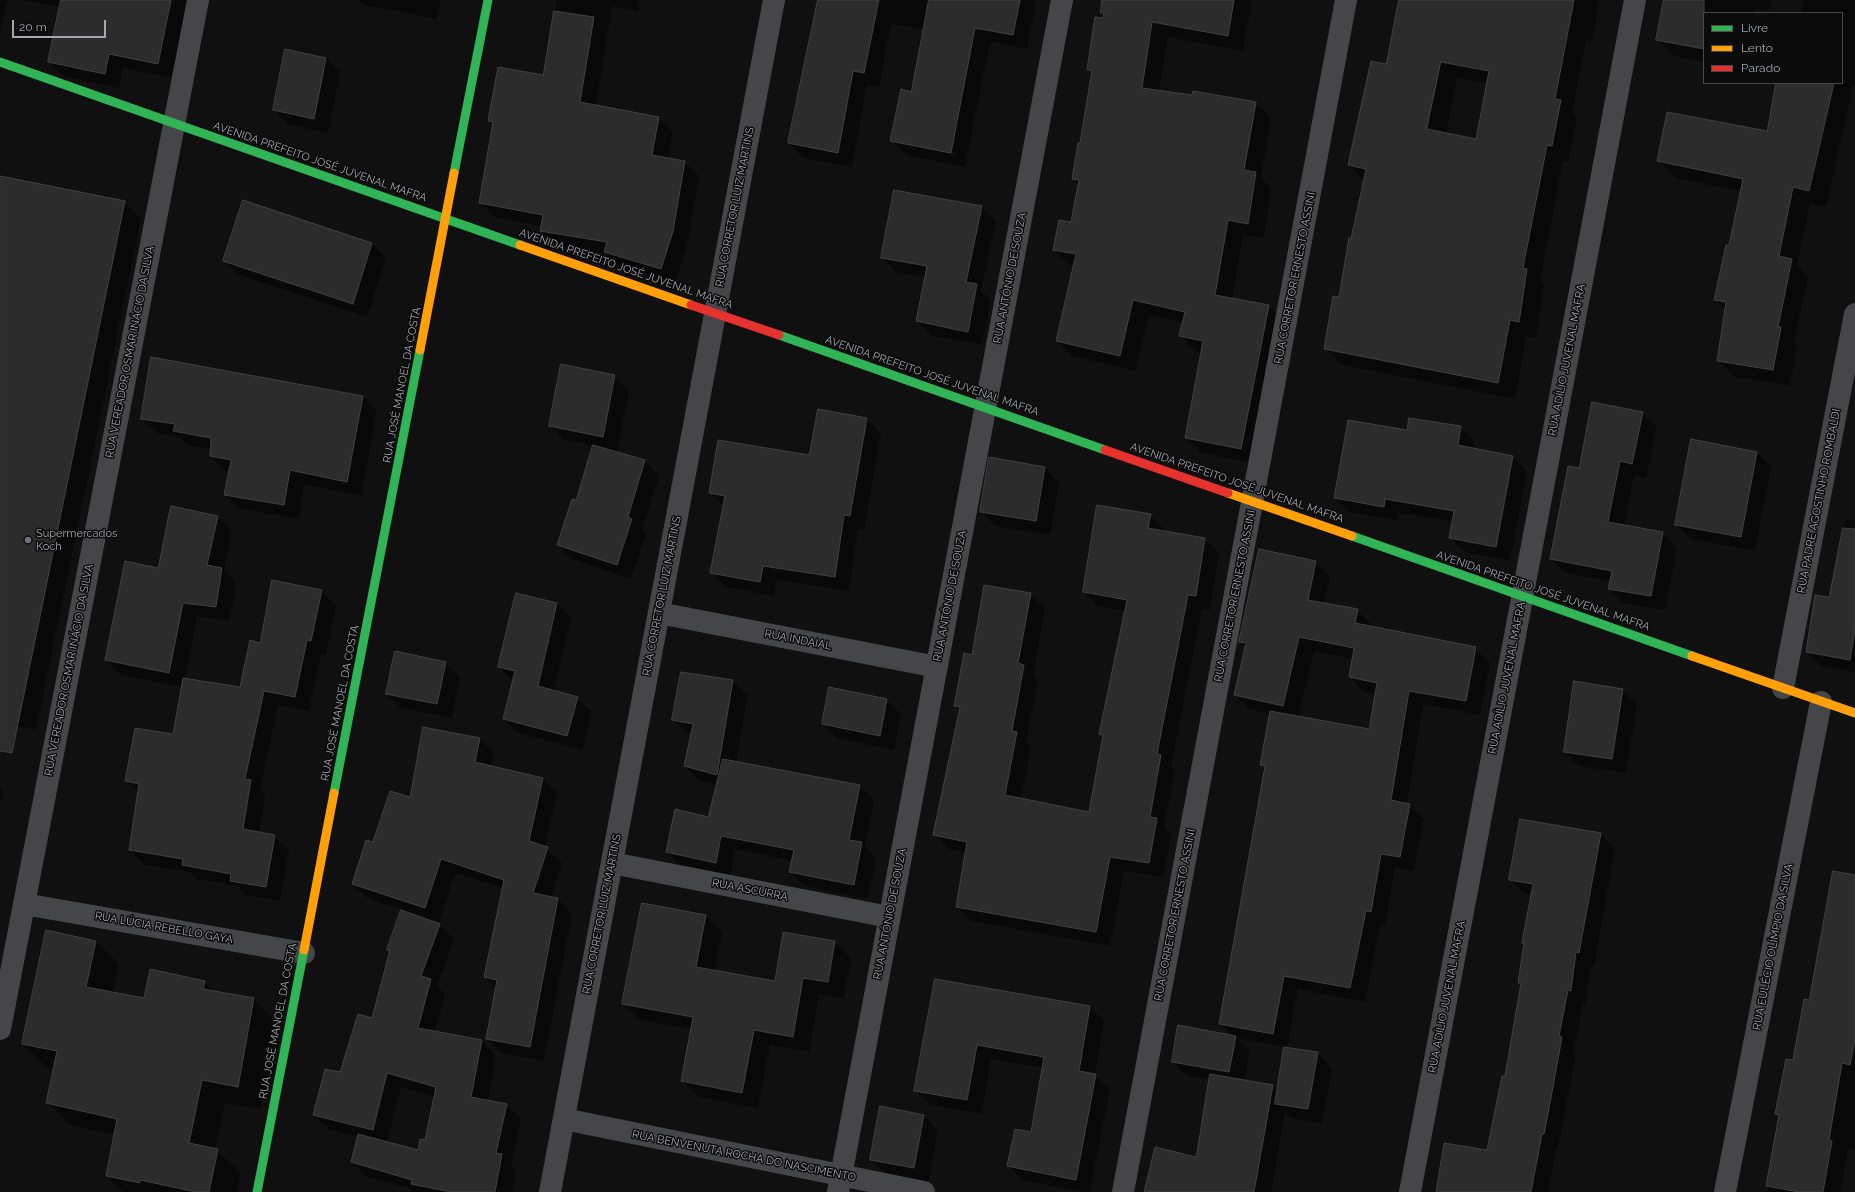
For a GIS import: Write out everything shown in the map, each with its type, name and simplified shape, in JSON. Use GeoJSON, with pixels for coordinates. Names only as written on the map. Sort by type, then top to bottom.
{"type":"FeatureCollection","features":[{"type":"Feature","properties":{"kind":"main road","name":"RUA JOSÉ MANOEL DA COSTA"},"geometry":{"type":"LineString","coordinates":[[257,1192],[488,0]]}},
{"type":"Feature","properties":{"kind":"main road","name":"AVENIDA PREFEITO JOSÉ JUVENAL MAFRA"},"geometry":{"type":"LineString","coordinates":[[0,62],[1855,713]]}},
{"type":"Feature","properties":{"kind":"street","name":"RUA VEREADOR OSMAR INÁCIO DA SILVA"},"geometry":{"type":"LineString","coordinates":[[0,1029],[198,0]]}},
{"type":"Feature","properties":{"kind":"street","name":"RUA CORRETOR LUIZ MARTINS"},"geometry":{"type":"LineString","coordinates":[[550,1192],[774,0]]}},
{"type":"Feature","properties":{"kind":"street","name":"RUA ANTÔNIO DE SOUZA"},"geometry":{"type":"LineString","coordinates":[[840,1184],[1062,0]]}},
{"type":"Feature","properties":{"kind":"street","name":"RUA CORRETOR ERNESTO ASSINI"},"geometry":{"type":"LineString","coordinates":[[1123,1192],[1346,0]]}},
{"type":"Feature","properties":{"kind":"street","name":"RUA ADÍLIO JUVENAL MAFRA"},"geometry":{"type":"LineString","coordinates":[[1410,1192],[1635,0]]}},
{"type":"Feature","properties":{"kind":"street","name":"RUA PADRE AGOSTINHO ROMBALDI"},"geometry":{"type":"LineString","coordinates":[[1782,688],[1855,314]]}},
{"type":"Feature","properties":{"kind":"street","name":"RUA INDAIAL"},"geometry":{"type":"LineString","coordinates":[[659,613],[937,667]]}},
{"type":"Feature","properties":{"kind":"street","name":"RUA EULÉCIO OLÍMPIO DA SILVA"},"geometry":{"type":"LineString","coordinates":[[1725,1192],[1821,702]]}},
{"type":"Feature","properties":{"kind":"street","name":"RUA ASCURRA"},"geometry":{"type":"LineString","coordinates":[[612,863],[889,917]]}},
{"type":"Feature","properties":{"kind":"street","name":"RUA LÚCIA REBELLO GAYA"},"geometry":{"type":"LineString","coordinates":[[24,904],[304,953]]}},
{"type":"Feature","properties":{"kind":"street","name":"RUA BENVENUTA ROCHA DO NASCIMENTO"},"geometry":{"type":"LineString","coordinates":[[564,1119],[840,1184],[924,1192]]}},
{"type":"Feature","properties":{"kind":"building"},"geometry":{"type":"Polygon","coordinates":[[[61,0],[171,0],[158,64],[109,54],[105,74],[48,62],[61,0]]]}},
{"type":"Feature","properties":{"kind":"building"},"geometry":{"type":"Polygon","coordinates":[[[818,0],[879,0],[864,73],[853,71],[838,153],[788,143],[818,0]]]}},
{"type":"Feature","properties":{"kind":"building"},"geometry":{"type":"Polygon","coordinates":[[[929,0],[1020,0],[1013,35],[975,28],[951,153],[890,141],[901,89],[911,92],[929,0]]]}},
{"type":"Feature","properties":{"kind":"building"},"geometry":{"type":"Polygon","coordinates":[[[1102,0],[1234,0],[1228,36],[1152,22],[1142,88],[1192,95],[1193,91],[1256,102],[1244,170],[1256,172],[1248,224],[1228,220],[1215,295],[1269,305],[1241,449],[1185,438],[1203,341],[1179,336],[1185,312],[1133,300],[1120,356],[1056,341],[1076,254],[1053,250],[1059,220],[1071,222],[1079,180],[1072,179],[1078,143],[1080,143],[1092,70],[1087,70],[1095,17],[1103,18],[1104,13],[1101,13],[1102,0]]]}},
{"type":"Feature","properties":{"kind":"building"},"geometry":{"type":"Polygon","coordinates":[[[1399,0],[1574,0],[1555,99],[1561,100],[1552,146],[1547,145],[1523,268],[1527,269],[1519,322],[1510,320],[1498,383],[1324,349],[1333,296],[1339,297],[1349,238],[1351,239],[1366,169],[1348,165],[1371,61],[1386,64],[1399,0]],[[1441,62],[1427,129],[1476,139],[1489,71],[1441,62]]]}},
{"type":"Feature","properties":{"kind":"building"},"geometry":{"type":"Polygon","coordinates":[[[1664,0],[1704,0],[1703,49],[1656,40],[1664,0]]]}},
{"type":"Feature","properties":{"kind":"building"},"geometry":{"type":"Polygon","coordinates":[[[554,11],[594,17],[580,102],[659,117],[652,155],[685,161],[673,231],[661,269],[604,252],[607,242],[540,231],[543,215],[479,203],[493,122],[488,121],[498,67],[543,75],[554,11]]]}},
{"type":"Feature","properties":{"kind":"building"},"geometry":{"type":"Polygon","coordinates":[[[285,49],[326,58],[314,119],[273,110],[285,49]]]}},
{"type":"Feature","properties":{"kind":"building"},"geometry":{"type":"Polygon","coordinates":[[[1776,84],[1834,84],[1809,191],[1793,187],[1779,256],[1792,259],[1778,327],[1781,327],[1773,370],[1717,361],[1726,302],[1714,300],[1726,245],[1729,245],[1743,179],[1657,161],[1667,112],[1767,131],[1776,84]]]}},
{"type":"Feature","properties":{"kind":"building"},"geometry":{"type":"Polygon","coordinates":[[[0,176],[125,201],[12,753],[0,751],[0,176]]]}},
{"type":"Feature","properties":{"kind":"building"},"geometry":{"type":"Polygon","coordinates":[[[894,190],[982,206],[966,282],[977,284],[968,332],[916,321],[927,266],[881,258],[894,190]]]}},
{"type":"Feature","properties":{"kind":"building"},"geometry":{"type":"Polygon","coordinates":[[[243,200],[372,243],[353,304],[223,261],[243,200]]]}},
{"type":"Feature","properties":{"kind":"building"},"geometry":{"type":"Polygon","coordinates":[[[151,357],[363,396],[347,482],[290,470],[284,505],[224,495],[231,460],[210,456],[211,438],[173,431],[175,424],[141,419],[151,357]]]}},
{"type":"Feature","properties":{"kind":"building"},"geometry":{"type":"Polygon","coordinates":[[[561,364],[615,375],[603,437],[549,426],[561,364]]]}},
{"type":"Feature","properties":{"kind":"building"},"geometry":{"type":"Polygon","coordinates":[[[1592,402],[1643,412],[1632,464],[1620,461],[1608,522],[1663,532],[1651,596],[1608,589],[1612,571],[1550,559],[1568,466],[1579,468],[1592,402]]]}},
{"type":"Feature","properties":{"kind":"building"},"geometry":{"type":"Polygon","coordinates":[[[818,409],[867,418],[850,516],[844,515],[835,577],[763,566],[760,582],[710,573],[725,496],[709,493],[718,440],[809,455],[818,409]]]}},
{"type":"Feature","properties":{"kind":"building"},"geometry":{"type":"Polygon","coordinates":[[[1409,418],[1461,426],[1458,445],[1513,456],[1496,547],[1449,538],[1454,511],[1385,499],[1384,507],[1334,498],[1348,420],[1407,430],[1409,418]]]}},
{"type":"Feature","properties":{"kind":"building"},"geometry":{"type":"Polygon","coordinates":[[[1691,439],[1757,452],[1741,537],[1675,525],[1691,439]]]}},
{"type":"Feature","properties":{"kind":"building"},"geometry":{"type":"Polygon","coordinates":[[[593,445],[645,460],[628,517],[632,519],[617,565],[557,545],[572,499],[576,500],[593,445]]]}},
{"type":"Feature","properties":{"kind":"building"},"geometry":{"type":"Polygon","coordinates":[[[989,457],[1045,467],[1036,521],[980,512],[989,457]]]}},
{"type":"Feature","properties":{"kind":"building"},"geometry":{"type":"Polygon","coordinates":[[[1097,505],[1151,514],[1148,528],[1205,538],[1196,596],[1188,595],[1157,754],[1161,755],[1150,817],[1157,818],[1149,863],[1110,857],[1096,932],[956,907],[967,842],[933,835],[960,707],[954,706],[964,653],[972,655],[984,585],[1031,593],[1018,663],[1024,665],[1012,731],[1017,732],[1005,795],[1089,812],[1103,735],[1099,734],[1127,600],[1083,592],[1097,505]]]}},
{"type":"Feature","properties":{"kind":"building"},"geometry":{"type":"Polygon","coordinates":[[[171,506],[218,516],[207,565],[222,568],[216,607],[183,603],[169,673],[105,660],[125,561],[158,568],[171,506]]]}},
{"type":"Feature","properties":{"kind":"building"},"geometry":{"type":"Polygon","coordinates":[[[1843,528],[1855,529],[1855,629],[1850,660],[1806,652],[1815,595],[1829,597],[1843,528]]]}},
{"type":"Feature","properties":{"kind":"building"},"geometry":{"type":"Polygon","coordinates":[[[1259,549],[1316,561],[1308,600],[1358,609],[1355,623],[1476,647],[1466,701],[1409,691],[1391,800],[1410,804],[1400,857],[1381,854],[1371,912],[1366,911],[1350,988],[1284,976],[1273,1034],[1219,1024],[1265,766],[1260,765],[1270,711],[1369,729],[1377,683],[1349,677],[1354,648],[1299,637],[1283,706],[1234,695],[1246,643],[1239,642],[1259,549]]]}},
{"type":"Feature","properties":{"kind":"building"},"geometry":{"type":"Polygon","coordinates":[[[272,580],[322,590],[311,641],[307,640],[295,697],[264,691],[245,779],[251,780],[243,829],[275,835],[266,887],[230,881],[231,874],[182,865],[183,859],[129,850],[139,784],[125,781],[135,728],[173,734],[183,678],[240,687],[250,640],[260,643],[272,580]]]}},
{"type":"Feature","properties":{"kind":"building"},"geometry":{"type":"Polygon","coordinates":[[[516,593],[557,603],[538,686],[578,697],[567,736],[503,719],[515,671],[498,667],[516,593]]]}},
{"type":"Feature","properties":{"kind":"building"},"geometry":{"type":"Polygon","coordinates":[[[395,651],[446,662],[437,704],[386,694],[395,651]]]}},
{"type":"Feature","properties":{"kind":"building"},"geometry":{"type":"Polygon","coordinates":[[[681,672],[733,680],[717,775],[684,766],[693,724],[672,720],[681,672]]]}},
{"type":"Feature","properties":{"kind":"building"},"geometry":{"type":"Polygon","coordinates":[[[1574,681],[1623,689],[1612,759],[1564,752],[1574,681]]]}},
{"type":"Feature","properties":{"kind":"building"},"geometry":{"type":"Polygon","coordinates":[[[829,687],[887,699],[880,736],[822,724],[829,687]]]}},
{"type":"Feature","properties":{"kind":"building"},"geometry":{"type":"Polygon","coordinates":[[[423,727],[480,738],[475,762],[543,778],[529,841],[548,847],[533,893],[558,898],[530,1047],[486,1039],[497,980],[484,977],[504,880],[441,859],[425,908],[352,884],[366,840],[373,842],[390,791],[410,797],[423,727]]]}},
{"type":"Feature","properties":{"kind":"building"},"geometry":{"type":"Polygon","coordinates":[[[723,759],[860,785],[849,840],[862,842],[854,885],[789,872],[794,850],[721,836],[716,863],[666,852],[675,809],[708,817],[723,759]]]}},
{"type":"Feature","properties":{"kind":"building"},"geometry":{"type":"Polygon","coordinates":[[[1520,819],[1601,833],[1579,953],[1576,952],[1571,991],[1568,990],[1559,1036],[1562,1037],[1544,1134],[1542,1134],[1531,1192],[1436,1192],[1444,1143],[1487,1150],[1502,1076],[1505,1076],[1521,983],[1518,983],[1524,943],[1522,943],[1533,884],[1509,880],[1520,819]]]}},
{"type":"Feature","properties":{"kind":"building"},"geometry":{"type":"Polygon","coordinates":[[[1833,871],[1855,875],[1855,1039],[1850,1065],[1842,1063],[1829,1140],[1832,1141],[1823,1192],[1799,1192],[1766,1186],[1779,1115],[1775,1114],[1786,1059],[1793,1060],[1804,999],[1809,1000],[1833,871]]]}},
{"type":"Feature","properties":{"kind":"building"},"geometry":{"type":"Polygon","coordinates":[[[642,903],[706,915],[696,967],[775,981],[783,932],[835,941],[828,982],[803,978],[793,1037],[754,1030],[742,1093],[681,1081],[693,1017],[622,1004],[642,903]]]}},
{"type":"Feature","properties":{"kind":"building"},"geometry":{"type":"Polygon","coordinates":[[[401,910],[440,924],[421,976],[431,979],[418,1028],[482,1040],[471,1097],[507,1104],[496,1153],[502,1154],[495,1192],[451,1192],[411,1184],[412,1180],[351,1162],[358,1134],[418,1150],[420,1139],[425,1140],[436,1087],[387,1073],[373,1130],[313,1115],[325,1069],[340,1072],[358,1014],[372,1018],[390,950],[387,950],[401,910]]]}},
{"type":"Feature","properties":{"kind":"building"},"geometry":{"type":"Polygon","coordinates":[[[46,930],[96,941],[86,987],[144,998],[150,969],[205,981],[203,989],[254,998],[238,1087],[202,1080],[189,1143],[218,1149],[209,1192],[196,1192],[140,1180],[140,1183],[106,1176],[117,1119],[46,1103],[57,1051],[22,1044],[46,930]]]}},
{"type":"Feature","properties":{"kind":"building"},"geometry":{"type":"Polygon","coordinates":[[[935,979],[1090,1006],[1079,1071],[1096,1074],[1076,1180],[1007,1166],[1015,1129],[1031,1132],[1044,1057],[977,1045],[967,1100],[914,1091],[935,979]]]}},
{"type":"Feature","properties":{"kind":"building"},"geometry":{"type":"Polygon","coordinates":[[[1178,1025],[1236,1036],[1229,1072],[1172,1062],[1178,1025]]]}},
{"type":"Feature","properties":{"kind":"building"},"geometry":{"type":"Polygon","coordinates":[[[1284,1047],[1318,1052],[1308,1109],[1275,1104],[1284,1047]]]}},
{"type":"Feature","properties":{"kind":"building"},"geometry":{"type":"Polygon","coordinates":[[[1210,1074],[1273,1085],[1254,1192],[1144,1192],[1155,1147],[1196,1157],[1210,1074]]]}},
{"type":"Feature","properties":{"kind":"building"},"geometry":{"type":"Polygon","coordinates":[[[880,1106],[924,1115],[914,1168],[870,1160],[880,1106]]]}},
{"type":"Feature","properties":{"kind":"traffic: fast"},"geometry":{"type":"LineString","coordinates":[[454,173],[488,0]]}},
{"type":"Feature","properties":{"kind":"traffic: fast"},"geometry":{"type":"LineString","coordinates":[[0,62],[520,245]]}},
{"type":"Feature","properties":{"kind":"traffic: fast"},"geometry":{"type":"LineString","coordinates":[[779,335],[1105,450]]}},
{"type":"Feature","properties":{"kind":"traffic: fast"},"geometry":{"type":"LineString","coordinates":[[334,793],[420,350]]}},
{"type":"Feature","properties":{"kind":"traffic: fast"},"geometry":{"type":"LineString","coordinates":[[1352,536],[1692,656]]}},
{"type":"Feature","properties":{"kind":"traffic: fast"},"geometry":{"type":"LineString","coordinates":[[257,1192],[304,950]]}},
{"type":"Feature","properties":{"kind":"traffic: slow"},"geometry":{"type":"LineString","coordinates":[[420,350],[454,173]]}},
{"type":"Feature","properties":{"kind":"traffic: slow"},"geometry":{"type":"LineString","coordinates":[[520,245],[691,305]]}},
{"type":"Feature","properties":{"kind":"traffic: slow"},"geometry":{"type":"LineString","coordinates":[[1228,493],[1352,536]]}},
{"type":"Feature","properties":{"kind":"traffic: slow"},"geometry":{"type":"LineString","coordinates":[[1692,656],[1855,713]]}},
{"type":"Feature","properties":{"kind":"traffic: slow"},"geometry":{"type":"LineString","coordinates":[[304,950],[334,793]]}},
{"type":"Feature","properties":{"kind":"traffic: jam"},"geometry":{"type":"LineString","coordinates":[[691,305],[779,335]]}},
{"type":"Feature","properties":{"kind":"traffic: jam"},"geometry":{"type":"LineString","coordinates":[[1105,450],[1228,493]]}},
{"type":"Feature","properties":{"kind":"place","name":"Supermercados Koch"},"geometry":{"type":"Point","coordinates":[28,540]}}]}
